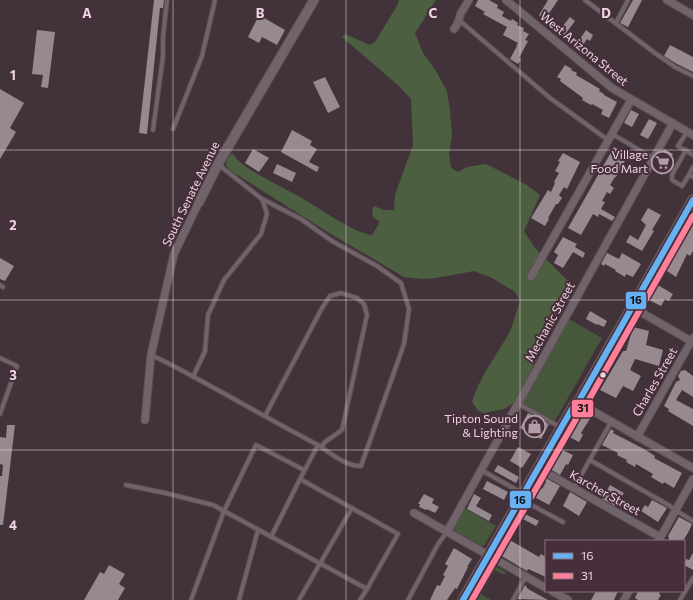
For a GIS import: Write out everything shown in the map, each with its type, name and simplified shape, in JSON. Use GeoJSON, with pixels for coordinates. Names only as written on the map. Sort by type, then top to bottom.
{"type":"FeatureCollection","features":[{"type":"Feature","properties":{"kind":"main road"},"geometry":{"type":"LineString","coordinates":[[463,600],[693,200]]}},
{"type":"Feature","properties":{"kind":"street","name":"South Senate Avenue"},"geometry":{"type":"LineString","coordinates":[[146,420],[151,355],[174,254],[218,164],[314,0]]}},
{"type":"Feature","properties":{"kind":"street"},"geometry":{"type":"LineString","coordinates":[[454,29],[469,0]]}},
{"type":"Feature","properties":{"kind":"street","name":"West Arizona Street"},"geometry":{"type":"LineString","coordinates":[[506,0],[612,88],[690,133]]}},
{"type":"Feature","properties":{"kind":"street"},"geometry":{"type":"LineString","coordinates":[[667,0],[693,15]]}},
{"type":"Feature","properties":{"kind":"street"},"geometry":{"type":"LineString","coordinates":[[531,276],[631,100]]}},
{"type":"Feature","properties":{"kind":"street","name":"Mechanic Street"},"geometry":{"type":"LineString","coordinates":[[447,532],[673,123]]}},
{"type":"Feature","properties":{"kind":"street"},"geometry":{"type":"LineString","coordinates":[[632,307],[692,340]]}},
{"type":"Feature","properties":{"kind":"street","name":"Charles Street"},"geometry":{"type":"LineString","coordinates":[[637,437],[692,340]]}},
{"type":"Feature","properties":{"kind":"street"},"geometry":{"type":"LineString","coordinates":[[577,402],[693,468]]}},
{"type":"Feature","properties":{"kind":"street","name":"Karcher Street"},"geometry":{"type":"LineString","coordinates":[[538,468],[659,539]]}},
{"type":"Feature","properties":{"kind":"street"},"geometry":{"type":"LineString","coordinates":[[659,539],[693,479]]}},
{"type":"Feature","properties":{"kind":"street"},"geometry":{"type":"LineString","coordinates":[[414,514],[545,587]]}},
{"type":"Feature","properties":{"kind":"street"},"geometry":{"type":"LineString","coordinates":[[554,592],[568,600]]}},
{"type":"Feature","properties":{"kind":"lane"},"geometry":{"type":"LineString","coordinates":[[153,130],[163,56],[163,37],[167,0]]}},
{"type":"Feature","properties":{"kind":"lane"},"geometry":{"type":"LineString","coordinates":[[173,129],[202,56],[216,0]]}},
{"type":"Feature","properties":{"kind":"lane"},"geometry":{"type":"LineString","coordinates":[[585,0],[655,53],[675,67],[693,76]]}},
{"type":"Feature","properties":{"kind":"lane"},"geometry":{"type":"LineString","coordinates":[[616,23],[628,0]]}},
{"type":"Feature","properties":{"kind":"lane"},"geometry":{"type":"LineString","coordinates":[[459,20],[550,98],[610,137],[654,158]]}},
{"type":"Feature","properties":{"kind":"lane"},"geometry":{"type":"LineString","coordinates":[[690,133],[678,146],[693,155]]}},
{"type":"Feature","properties":{"kind":"lane"},"geometry":{"type":"LineString","coordinates":[[686,150],[672,175],[672,180],[682,186],[693,167]]}},
{"type":"Feature","properties":{"kind":"lane"},"geometry":{"type":"LineString","coordinates":[[151,355],[168,362],[319,446],[337,458],[354,466],[362,466],[404,344],[410,309],[401,283],[377,266],[332,241],[301,219],[262,199],[218,164]]}},
{"type":"Feature","properties":{"kind":"lane"},"geometry":{"type":"LineString","coordinates":[[689,175],[693,177]]}},
{"type":"Feature","properties":{"kind":"lane"},"geometry":{"type":"LineString","coordinates":[[193,376],[205,350],[208,315],[224,280],[261,234],[268,214],[262,199]]}},
{"type":"Feature","properties":{"kind":"lane"},"geometry":{"type":"LineString","coordinates":[[265,416],[322,308],[330,296],[341,293],[357,298],[364,304],[367,316],[342,430],[319,446],[304,470],[271,537]]}},
{"type":"Feature","properties":{"kind":"lane"},"geometry":{"type":"LineString","coordinates":[[0,358],[17,366],[0,414]]}},
{"type":"Feature","properties":{"kind":"lane"},"geometry":{"type":"LineString","coordinates":[[517,403],[561,428]]}},
{"type":"Feature","properties":{"kind":"lane"},"geometry":{"type":"LineString","coordinates":[[574,488],[611,422]]}},
{"type":"Feature","properties":{"kind":"lane"},"geometry":{"type":"LineString","coordinates":[[191,600],[224,511],[256,444],[304,470]]}},
{"type":"Feature","properties":{"kind":"lane"},"geometry":{"type":"LineString","coordinates":[[590,460],[693,521]]}},
{"type":"Feature","properties":{"kind":"lane"},"geometry":{"type":"LineString","coordinates":[[481,470],[563,522]]}},
{"type":"Feature","properties":{"kind":"lane"},"geometry":{"type":"LineString","coordinates":[[300,479],[398,534],[360,600]]}},
{"type":"Feature","properties":{"kind":"lane"},"geometry":{"type":"LineString","coordinates":[[126,485],[213,505],[367,590]]}},
{"type":"Feature","properties":{"kind":"lane"},"geometry":{"type":"LineString","coordinates":[[299,600],[352,508]]}},
{"type":"Feature","properties":{"kind":"lane"},"geometry":{"type":"LineString","coordinates":[[239,600],[258,530]]}},
{"type":"Feature","properties":{"kind":"lane"},"geometry":{"type":"LineString","coordinates":[[408,600],[438,544],[447,532]]}},
{"type":"Feature","properties":{"kind":"lane"},"geometry":{"type":"LineString","coordinates":[[513,600],[526,576]]}},
{"type":"Feature","properties":{"kind":"lane"},"geometry":{"type":"LineString","coordinates":[[685,592],[693,578]]}},
{"type":"Feature","properties":{"kind":"green space"},"geometry":{"type":"Polygon","coordinates":[[[399,0],[436,0],[415,33],[423,53],[436,71],[447,91],[452,136],[449,153],[451,168],[458,172],[467,167],[486,164],[527,185],[540,195],[524,231],[535,248],[570,283],[567,298],[528,377],[514,403],[504,409],[484,413],[478,411],[472,402],[479,383],[512,326],[520,301],[514,291],[492,278],[474,271],[436,278],[422,279],[404,277],[326,231],[231,171],[226,166],[227,160],[232,153],[246,167],[260,176],[344,224],[372,235],[380,222],[373,217],[372,210],[374,206],[384,210],[394,210],[395,195],[413,145],[411,99],[400,87],[342,37],[345,34],[370,45],[375,42],[399,0]]]}},
{"type":"Feature","properties":{"kind":"green space"},"geometry":{"type":"Polygon","coordinates":[[[567,318],[602,338],[555,421],[520,402],[567,318]]]}},
{"type":"Feature","properties":{"kind":"green space"},"geometry":{"type":"Polygon","coordinates":[[[464,508],[496,526],[483,547],[450,528],[464,508]]]}},
{"type":"Feature","properties":{"kind":"green space"},"geometry":{"type":"Polygon","coordinates":[[[491,564],[506,572],[504,575],[495,570],[481,594],[491,600],[471,600],[491,564]]]}},
{"type":"Feature","properties":{"kind":"building"},"geometry":{"type":"Polygon","coordinates":[[[154,0],[164,0],[163,8],[160,8],[147,134],[139,133],[154,0]]]}},
{"type":"Feature","properties":{"kind":"building"},"geometry":{"type":"Polygon","coordinates":[[[478,0],[489,0],[498,5],[497,8],[504,12],[502,16],[511,21],[512,19],[518,23],[517,25],[524,28],[523,31],[529,34],[525,40],[528,41],[519,58],[521,59],[518,64],[510,59],[518,43],[503,35],[507,27],[483,14],[485,12],[475,6],[478,0]]]}},
{"type":"Feature","properties":{"kind":"building"},"geometry":{"type":"Polygon","coordinates":[[[548,0],[558,0],[546,18],[545,17],[543,19],[539,15],[548,0]]]}},
{"type":"Feature","properties":{"kind":"building"},"geometry":{"type":"Polygon","coordinates":[[[633,0],[642,0],[628,27],[620,23],[633,0]]]}},
{"type":"Feature","properties":{"kind":"building"},"geometry":{"type":"Polygon","coordinates":[[[259,15],[285,30],[277,45],[262,37],[259,43],[248,37],[259,15]]]}},
{"type":"Feature","properties":{"kind":"building"},"geometry":{"type":"Polygon","coordinates":[[[570,17],[575,21],[564,36],[558,32],[570,17]]]}},
{"type":"Feature","properties":{"kind":"building"},"geometry":{"type":"Polygon","coordinates":[[[37,30],[55,32],[48,88],[41,87],[43,75],[32,74],[37,30]]]}},
{"type":"Feature","properties":{"kind":"building"},"geometry":{"type":"Polygon","coordinates":[[[586,30],[593,35],[590,41],[587,39],[581,48],[576,45],[586,30]]]}},
{"type":"Feature","properties":{"kind":"building"},"geometry":{"type":"Polygon","coordinates":[[[670,45],[693,57],[693,72],[664,56],[670,45]]]}},
{"type":"Feature","properties":{"kind":"building"},"geometry":{"type":"Polygon","coordinates":[[[565,65],[577,73],[576,75],[600,89],[599,91],[604,95],[617,102],[609,118],[601,114],[603,110],[582,100],[583,98],[560,81],[561,79],[557,77],[565,65]]]}},
{"type":"Feature","properties":{"kind":"building"},"geometry":{"type":"Polygon","coordinates":[[[325,77],[340,107],[328,113],[313,82],[325,77]]]}},
{"type":"Feature","properties":{"kind":"building"},"geometry":{"type":"Polygon","coordinates":[[[0,89],[24,103],[10,128],[16,132],[0,159],[0,89]]]}},
{"type":"Feature","properties":{"kind":"building"},"geometry":{"type":"Polygon","coordinates":[[[631,110],[639,114],[632,127],[624,123],[631,110]]]}},
{"type":"Feature","properties":{"kind":"building"},"geometry":{"type":"Polygon","coordinates":[[[649,119],[657,123],[648,139],[640,135],[649,119]]]}},
{"type":"Feature","properties":{"kind":"building"},"geometry":{"type":"Polygon","coordinates":[[[292,130],[312,141],[310,145],[317,149],[309,162],[319,167],[317,172],[281,152],[292,130]]]}},
{"type":"Feature","properties":{"kind":"building"},"geometry":{"type":"Polygon","coordinates":[[[614,147],[628,155],[610,185],[614,188],[610,194],[607,192],[602,201],[605,202],[601,209],[615,217],[612,221],[599,214],[598,217],[593,214],[581,235],[568,228],[614,147]]]}},
{"type":"Feature","properties":{"kind":"building"},"geometry":{"type":"Polygon","coordinates":[[[253,149],[269,158],[259,172],[245,163],[253,149]]]}},
{"type":"Feature","properties":{"kind":"building","name":"Village Food Mart"},"geometry":{"type":"Polygon","coordinates":[[[664,149],[673,154],[662,175],[653,170],[664,149]]]}},
{"type":"Feature","properties":{"kind":"building"},"geometry":{"type":"Polygon","coordinates":[[[563,153],[580,162],[567,189],[564,187],[559,195],[562,198],[558,204],[556,204],[545,226],[531,218],[548,190],[551,192],[559,173],[555,171],[560,162],[558,161],[563,153]]]}},
{"type":"Feature","properties":{"kind":"building"},"geometry":{"type":"Polygon","coordinates":[[[277,164],[296,173],[292,182],[273,173],[277,164]]]}},
{"type":"Feature","properties":{"kind":"building"},"geometry":{"type":"Polygon","coordinates":[[[648,208],[661,215],[652,230],[654,231],[642,251],[626,242],[630,235],[638,240],[646,225],[641,220],[648,208]]]}},
{"type":"Feature","properties":{"kind":"building"},"geometry":{"type":"Polygon","coordinates":[[[693,217],[693,251],[690,256],[687,254],[676,277],[664,269],[668,262],[670,263],[693,217]]]}},
{"type":"Feature","properties":{"kind":"building"},"geometry":{"type":"Polygon","coordinates":[[[563,237],[577,244],[575,247],[585,253],[583,258],[573,252],[563,268],[554,263],[558,255],[554,252],[563,237]]]}},
{"type":"Feature","properties":{"kind":"building"},"geometry":{"type":"Polygon","coordinates":[[[607,253],[619,259],[622,253],[641,264],[633,277],[626,274],[625,277],[605,264],[604,266],[601,264],[607,253]]]}},
{"type":"Feature","properties":{"kind":"building"},"geometry":{"type":"Polygon","coordinates":[[[0,258],[14,266],[5,281],[0,279],[0,258]]]}},
{"type":"Feature","properties":{"kind":"building"},"geometry":{"type":"Polygon","coordinates":[[[656,284],[673,294],[669,301],[665,299],[661,306],[649,300],[656,284]]]}},
{"type":"Feature","properties":{"kind":"building"},"geometry":{"type":"Polygon","coordinates":[[[590,311],[607,321],[604,327],[586,319],[590,311]]]}},
{"type":"Feature","properties":{"kind":"building"},"geometry":{"type":"Polygon","coordinates":[[[633,327],[649,331],[646,345],[663,350],[659,366],[635,359],[630,370],[641,376],[633,391],[623,386],[616,398],[600,390],[623,351],[626,351],[633,327]]]}},
{"type":"Feature","properties":{"kind":"building"},"geometry":{"type":"Polygon","coordinates":[[[685,370],[693,376],[693,397],[682,390],[676,400],[693,409],[693,426],[668,411],[669,409],[664,406],[676,382],[680,380],[678,376],[681,371],[685,370]]]}},
{"type":"Feature","properties":{"kind":"building"},"geometry":{"type":"Polygon","coordinates":[[[579,411],[591,417],[581,433],[583,435],[579,442],[567,436],[579,411]]]}},
{"type":"Feature","properties":{"kind":"building","name":"Tipton Sound & Lighting"},"geometry":{"type":"Polygon","coordinates":[[[528,413],[549,424],[541,439],[520,428],[528,413]]]}},
{"type":"Feature","properties":{"kind":"building"},"geometry":{"type":"Polygon","coordinates":[[[7,425],[15,425],[3,525],[0,525],[0,476],[2,476],[3,465],[0,464],[0,437],[6,438],[7,425]]]}},
{"type":"Feature","properties":{"kind":"building"},"geometry":{"type":"Polygon","coordinates":[[[611,429],[614,431],[613,433],[644,449],[655,456],[654,458],[682,473],[674,488],[651,477],[653,474],[636,464],[635,467],[626,462],[627,460],[617,455],[618,453],[602,445],[611,429]]]}},
{"type":"Feature","properties":{"kind":"building"},"geometry":{"type":"Polygon","coordinates":[[[518,447],[531,454],[522,468],[510,461],[518,447]]]}},
{"type":"Feature","properties":{"kind":"building"},"geometry":{"type":"Polygon","coordinates":[[[558,448],[573,455],[568,465],[566,464],[560,475],[547,467],[558,448]]]}},
{"type":"Feature","properties":{"kind":"building"},"geometry":{"type":"Polygon","coordinates":[[[498,465],[519,477],[516,483],[494,471],[498,465]]]}},
{"type":"Feature","properties":{"kind":"building"},"geometry":{"type":"Polygon","coordinates":[[[542,476],[560,486],[549,505],[531,495],[536,486],[542,489],[546,482],[540,478],[542,476]]]}},
{"type":"Feature","properties":{"kind":"building"},"geometry":{"type":"Polygon","coordinates":[[[487,481],[508,492],[504,500],[483,489],[487,481]]]}},
{"type":"Feature","properties":{"kind":"building"},"geometry":{"type":"Polygon","coordinates":[[[610,485],[624,493],[615,506],[602,499],[610,485]]]}},
{"type":"Feature","properties":{"kind":"building"},"geometry":{"type":"Polygon","coordinates":[[[570,492],[587,502],[579,516],[563,506],[570,492]]]}},
{"type":"Feature","properties":{"kind":"building"},"geometry":{"type":"Polygon","coordinates":[[[424,494],[434,499],[432,503],[439,507],[435,513],[419,507],[420,504],[418,504],[424,494]]]}},
{"type":"Feature","properties":{"kind":"building"},"geometry":{"type":"Polygon","coordinates":[[[474,494],[481,498],[476,506],[492,515],[489,521],[467,509],[474,494]]]}},
{"type":"Feature","properties":{"kind":"building"},"geometry":{"type":"Polygon","coordinates":[[[652,500],[667,508],[658,522],[641,511],[645,505],[648,507],[652,500]]]}},
{"type":"Feature","properties":{"kind":"building"},"geometry":{"type":"Polygon","coordinates":[[[521,512],[539,521],[536,526],[519,517],[521,512]]]}},
{"type":"Feature","properties":{"kind":"building"},"geometry":{"type":"Polygon","coordinates":[[[679,517],[692,524],[684,540],[668,540],[668,536],[679,517]]]}},
{"type":"Feature","properties":{"kind":"building"},"geometry":{"type":"Polygon","coordinates":[[[508,539],[539,557],[541,554],[545,556],[545,577],[528,569],[527,571],[500,555],[508,539]]]}},
{"type":"Feature","properties":{"kind":"building"},"geometry":{"type":"Polygon","coordinates":[[[454,548],[472,559],[457,589],[455,588],[447,600],[430,600],[437,585],[440,586],[445,576],[443,575],[448,566],[445,564],[454,548]]]}},
{"type":"Feature","properties":{"kind":"building"},"geometry":{"type":"Polygon","coordinates":[[[693,553],[693,570],[685,566],[686,559],[689,560],[693,553]]]}},
{"type":"Feature","properties":{"kind":"building"},"geometry":{"type":"Polygon","coordinates":[[[109,565],[125,574],[119,584],[125,588],[118,600],[84,600],[100,572],[104,574],[109,565]]]}},
{"type":"Feature","properties":{"kind":"building"},"geometry":{"type":"Polygon","coordinates":[[[525,585],[528,589],[548,600],[517,599],[525,585]]]}},
{"type":"Feature","properties":{"kind":"building"},"geometry":{"type":"Polygon","coordinates":[[[595,592],[618,592],[614,600],[591,600],[595,592]]]}},
{"type":"Feature","properties":{"kind":"building"},"geometry":{"type":"Polygon","coordinates":[[[638,592],[660,592],[659,594],[661,595],[658,600],[638,600],[635,598],[638,592]]]}},
{"type":"Feature","properties":{"kind":"transit line","name":"16"},"geometry":{"type":"LineString","coordinates":[[463,600],[573,407],[580,399],[693,200]]}},
{"type":"Feature","properties":{"kind":"transit line","name":"31"},"geometry":{"type":"LineString","coordinates":[[472,600],[580,412],[587,403],[693,216]]}},
{"type":"Feature","properties":{"kind":"place","name":"Village Food Mart"},"geometry":{"type":"Point","coordinates":[663,162]}},
{"type":"Feature","properties":{"kind":"place","name":"Tipton Sound & Lighting"},"geometry":{"type":"Point","coordinates":[534,426]}}]}
